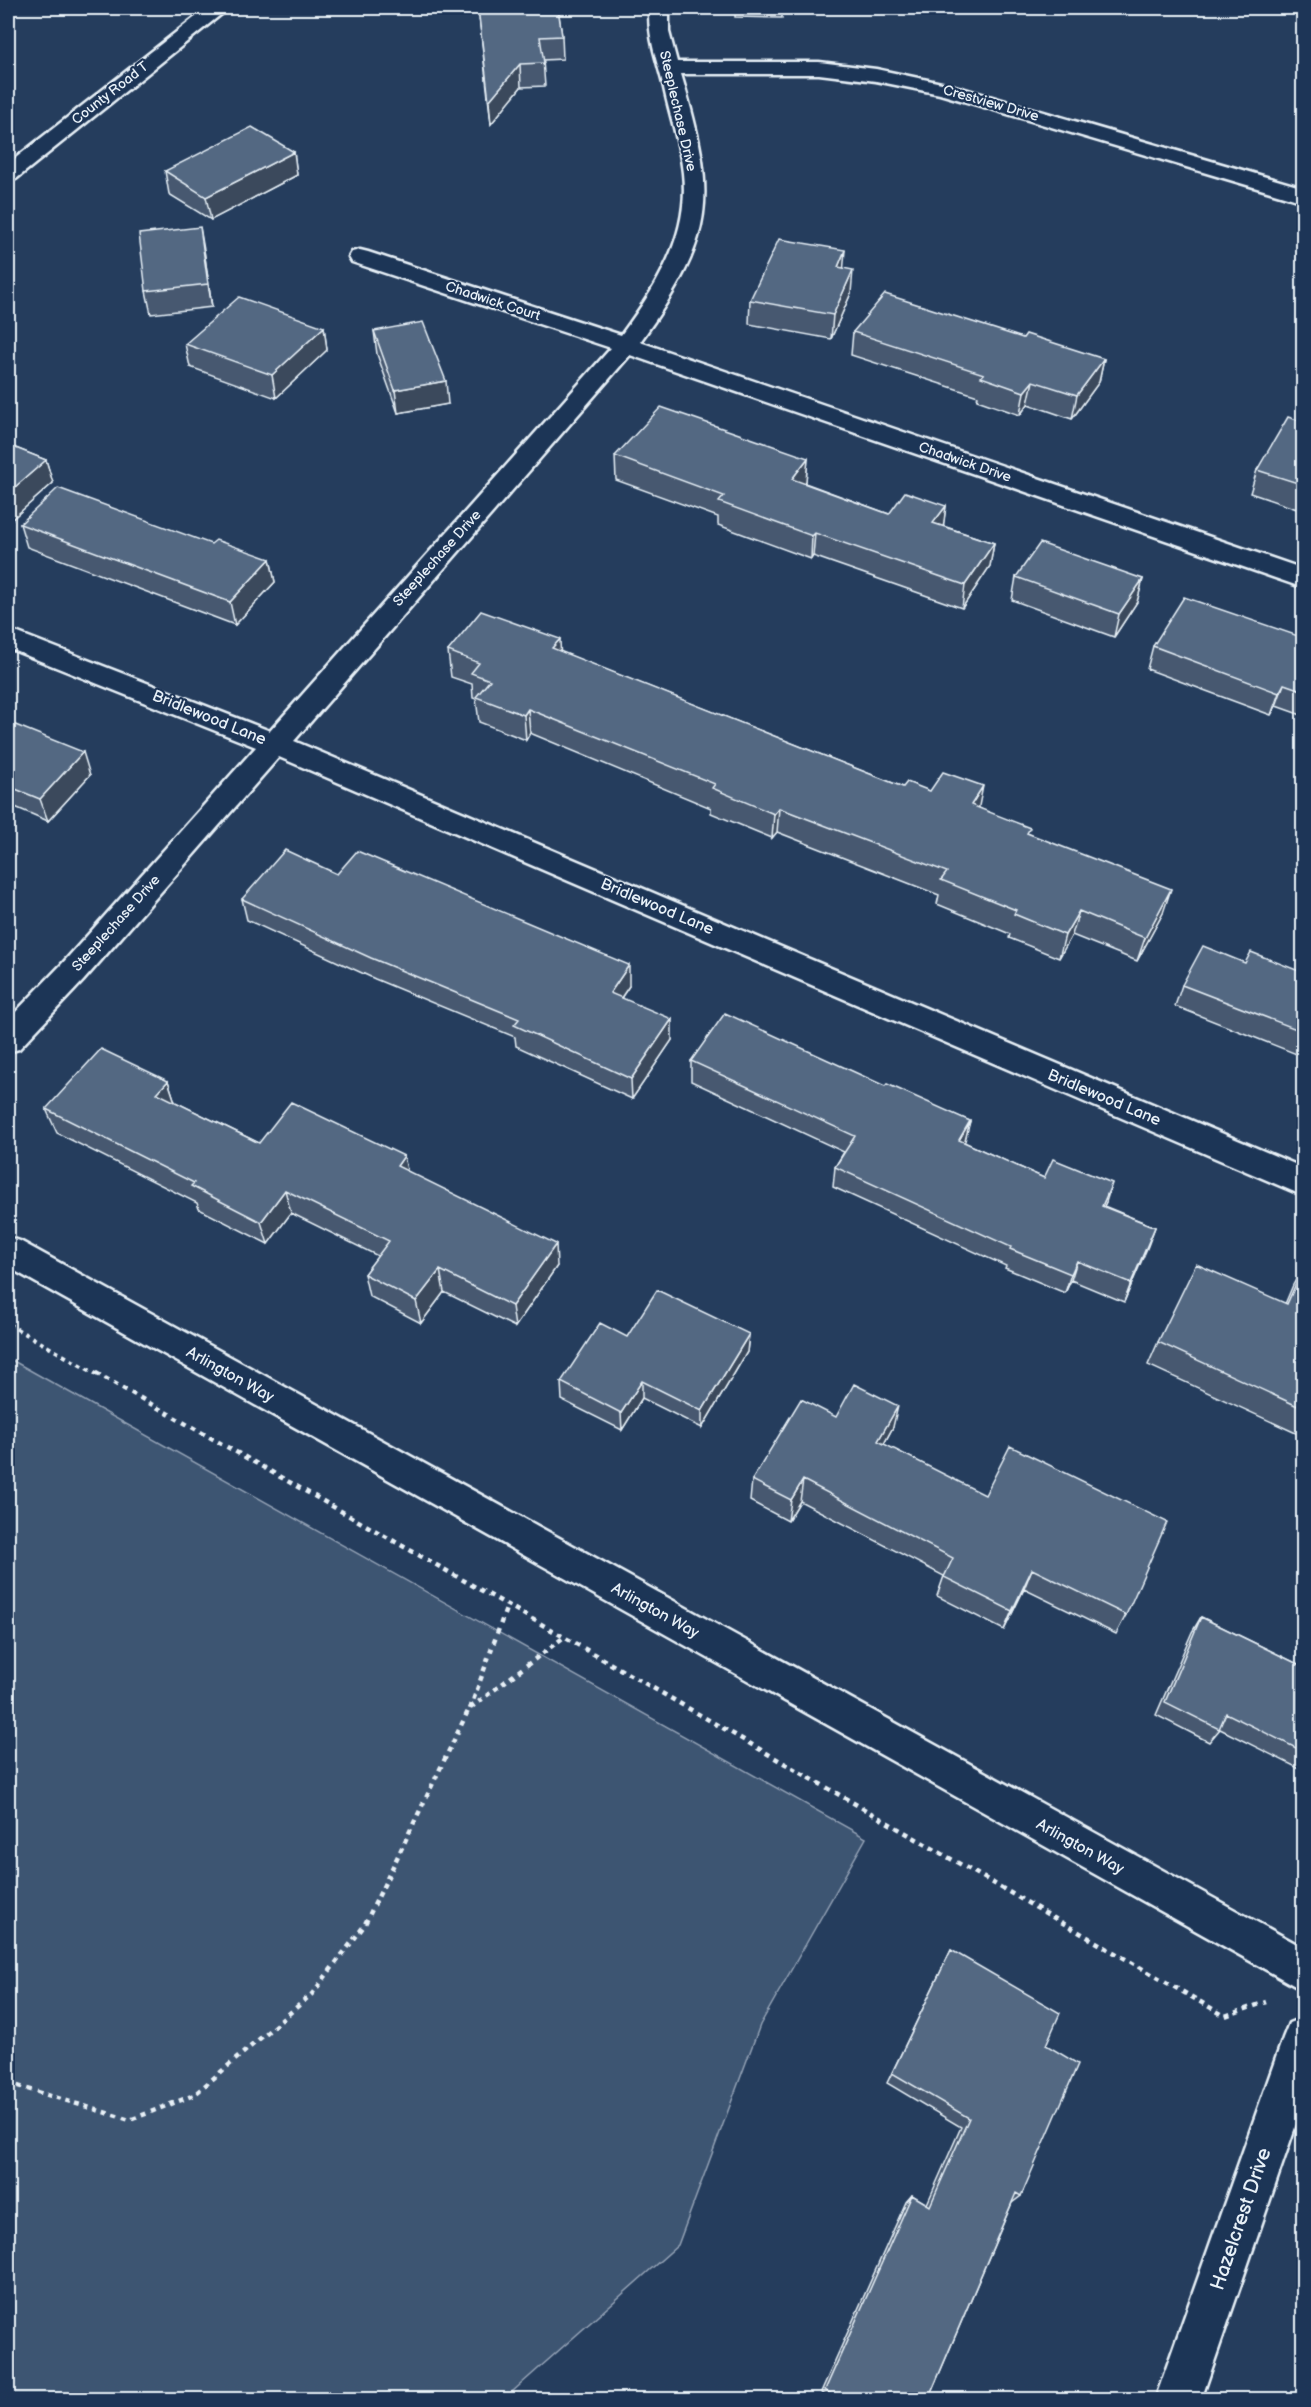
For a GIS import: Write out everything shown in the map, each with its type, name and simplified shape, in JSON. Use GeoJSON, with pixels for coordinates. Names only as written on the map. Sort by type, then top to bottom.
{"type":"FeatureCollection","features":[{"type":"Feature","properties":{"kind":"street","name":"Steeplechase Drive"},"geometry":{"type":"LineString","coordinates":[[8,1040],[72,973],[626,345],[679,266],[691,232],[696,198],[692,164],[670,68],[659,34],[659,8]]}},
{"type":"Feature","properties":{"kind":"street","name":"County Road T"},"geometry":{"type":"LineString","coordinates":[[8,174],[216,10]]}},
{"type":"Feature","properties":{"kind":"street","name":"Crestview Drive"},"geometry":{"type":"LineString","coordinates":[[670,68],[819,68],[933,86],[1304,195]]}},
{"type":"Feature","properties":{"kind":"street","name":"Chadwick Court"},"geometry":{"type":"LineString","coordinates":[[360,257],[626,345]]}},
{"type":"Feature","properties":{"kind":"street","name":"Chadwick Drive"},"geometry":{"type":"LineString","coordinates":[[626,345],[1304,579]]}},
{"type":"Feature","properties":{"kind":"street","name":"Bridlewood Lane"},"geometry":{"type":"LineString","coordinates":[[8,638],[275,744],[1304,1183]]}},
{"type":"Feature","properties":{"kind":"street","name":"Arlington Way"},"geometry":{"type":"LineString","coordinates":[[8,1251],[1304,1971]]}},
{"type":"Feature","properties":{"kind":"street","name":"Hazelcrest Drive"},"geometry":{"type":"LineString","coordinates":[[1178,2400],[1304,2038]]}},
{"type":"Feature","properties":{"kind":"path"},"geometry":{"type":"LineString","coordinates":[[8,1324],[564,1637],[1225,2016],[1270,2000]]}},
{"type":"Feature","properties":{"kind":"path"},"geometry":{"type":"LineString","coordinates":[[8,2083],[130,2120],[194,2095],[312,1994],[364,1926],[470,1709],[507,1606]]}},
{"type":"Feature","properties":{"kind":"path"},"geometry":{"type":"LineString","coordinates":[[470,1709],[564,1637]]}},
{"type":"Feature","properties":{"kind":"shaded area"},"geometry":{"type":"Polygon","coordinates":[[[8,1358],[866,1838],[760,2025],[678,2245],[504,2399],[8,2399],[8,1358]]]}},
{"type":"Feature","properties":{"kind":"building"},"geometry":{"type":"Polygon","coordinates":[[[478,8],[558,8],[562,36],[540,37],[544,63],[520,64],[489,101],[478,8]]]}},
{"type":"Feature","properties":{"kind":"building"},"geometry":{"type":"Polygon","coordinates":[[[252,127],[294,152],[206,197],[165,171],[252,127]]]}},
{"type":"Feature","properties":{"kind":"building"},"geometry":{"type":"Polygon","coordinates":[[[200,227],[208,284],[146,291],[139,234],[200,227]]]}},
{"type":"Feature","properties":{"kind":"building"},"geometry":{"type":"Polygon","coordinates":[[[779,239],[845,250],[838,267],[853,270],[833,315],[750,300],[779,239]]]}},
{"type":"Feature","properties":{"kind":"building"},"geometry":{"type":"Polygon","coordinates":[[[885,294],[1023,338],[1026,334],[1104,359],[1077,395],[1033,381],[1024,392],[981,377],[984,374],[853,332],[885,294]]]}},
{"type":"Feature","properties":{"kind":"building"},"geometry":{"type":"Polygon","coordinates":[[[239,297],[324,327],[272,375],[185,344],[239,297]]]}},
{"type":"Feature","properties":{"kind":"building"},"geometry":{"type":"Polygon","coordinates":[[[423,322],[446,381],[395,390],[374,331],[423,322]]]}},
{"type":"Feature","properties":{"kind":"building"},"geometry":{"type":"Polygon","coordinates":[[[661,407],[808,458],[792,479],[889,514],[905,492],[946,506],[933,523],[994,543],[965,585],[815,533],[812,536],[719,502],[724,496],[615,456],[661,407]]]}},
{"type":"Feature","properties":{"kind":"building"},"geometry":{"type":"Polygon","coordinates":[[[1288,417],[1304,422],[1304,485],[1257,470],[1288,417]]]}},
{"type":"Feature","properties":{"kind":"building"},"geometry":{"type":"Polygon","coordinates":[[[8,445],[46,460],[8,493],[8,445]]]}},
{"type":"Feature","properties":{"kind":"building"},"geometry":{"type":"Polygon","coordinates":[[[58,488],[211,544],[216,540],[270,559],[230,602],[20,524],[58,488]]]}},
{"type":"Feature","properties":{"kind":"building"},"geometry":{"type":"Polygon","coordinates":[[[1040,543],[1143,579],[1119,614],[1016,577],[1040,543]]]}},
{"type":"Feature","properties":{"kind":"building"},"geometry":{"type":"Polygon","coordinates":[[[1184,597],[1304,638],[1304,691],[1284,684],[1279,693],[1153,646],[1184,597]]]}},
{"type":"Feature","properties":{"kind":"building"},"geometry":{"type":"Polygon","coordinates":[[[481,611],[560,639],[552,648],[903,787],[907,782],[930,791],[943,772],[983,786],[971,805],[1030,828],[1027,833],[1171,889],[1145,938],[1079,911],[1065,935],[1014,914],[1016,910],[941,880],[947,872],[779,808],[774,814],[712,788],[715,784],[528,709],[524,715],[476,697],[490,680],[471,673],[479,663],[448,651],[481,611]]]}},
{"type":"Feature","properties":{"kind":"building"},"geometry":{"type":"Polygon","coordinates":[[[8,722],[83,752],[40,799],[8,786],[8,722]]]}},
{"type":"Feature","properties":{"kind":"building"},"geometry":{"type":"Polygon","coordinates":[[[285,850],[337,874],[357,851],[629,965],[610,993],[672,1019],[631,1079],[514,1025],[519,1019],[371,958],[242,899],[285,850]]]}},
{"type":"Feature","properties":{"kind":"building"},"geometry":{"type":"Polygon","coordinates":[[[1203,946],[1245,963],[1251,952],[1304,973],[1304,1032],[1182,985],[1203,946]]]}},
{"type":"Feature","properties":{"kind":"building"},"geometry":{"type":"Polygon","coordinates":[[[725,1013],[885,1086],[887,1084],[970,1121],[959,1140],[1044,1178],[1053,1159],[1112,1183],[1102,1206],[1155,1227],[1131,1283],[1077,1261],[1071,1274],[1010,1249],[1011,1247],[835,1167],[855,1136],[691,1061],[725,1013]]]}},
{"type":"Feature","properties":{"kind":"building"},"geometry":{"type":"Polygon","coordinates":[[[101,1049],[168,1081],[157,1093],[259,1143],[291,1102],[404,1156],[397,1166],[556,1244],[512,1306],[440,1270],[416,1301],[364,1274],[389,1241],[285,1190],[261,1222],[191,1186],[194,1183],[46,1109],[101,1049]]]}},
{"type":"Feature","properties":{"kind":"building"},"geometry":{"type":"Polygon","coordinates":[[[1196,1264],[1287,1304],[1304,1266],[1304,1409],[1158,1342],[1196,1264]]]}},
{"type":"Feature","properties":{"kind":"building"},"geometry":{"type":"Polygon","coordinates":[[[657,1290],[749,1334],[702,1411],[642,1381],[621,1413],[561,1382],[600,1323],[627,1337],[657,1290]]]}},
{"type":"Feature","properties":{"kind":"building"},"geometry":{"type":"Polygon","coordinates":[[[854,1384],[898,1406],[878,1441],[985,1495],[1010,1446],[1167,1522],[1126,1615],[1032,1569],[1012,1611],[944,1577],[953,1558],[803,1480],[791,1500],[752,1480],[801,1399],[836,1417],[854,1384]]]}},
{"type":"Feature","properties":{"kind":"building"},"geometry":{"type":"Polygon","coordinates":[[[1201,1617],[1304,1667],[1304,1752],[1226,1713],[1219,1729],[1165,1702],[1201,1617]]]}},
{"type":"Feature","properties":{"kind":"building"},"geometry":{"type":"Polygon","coordinates":[[[951,1950],[1060,2013],[1046,2045],[1078,2064],[1021,2196],[1016,2193],[928,2400],[840,2400],[825,2390],[912,2195],[930,2206],[969,2118],[892,2073],[951,1950]]]}}]}
